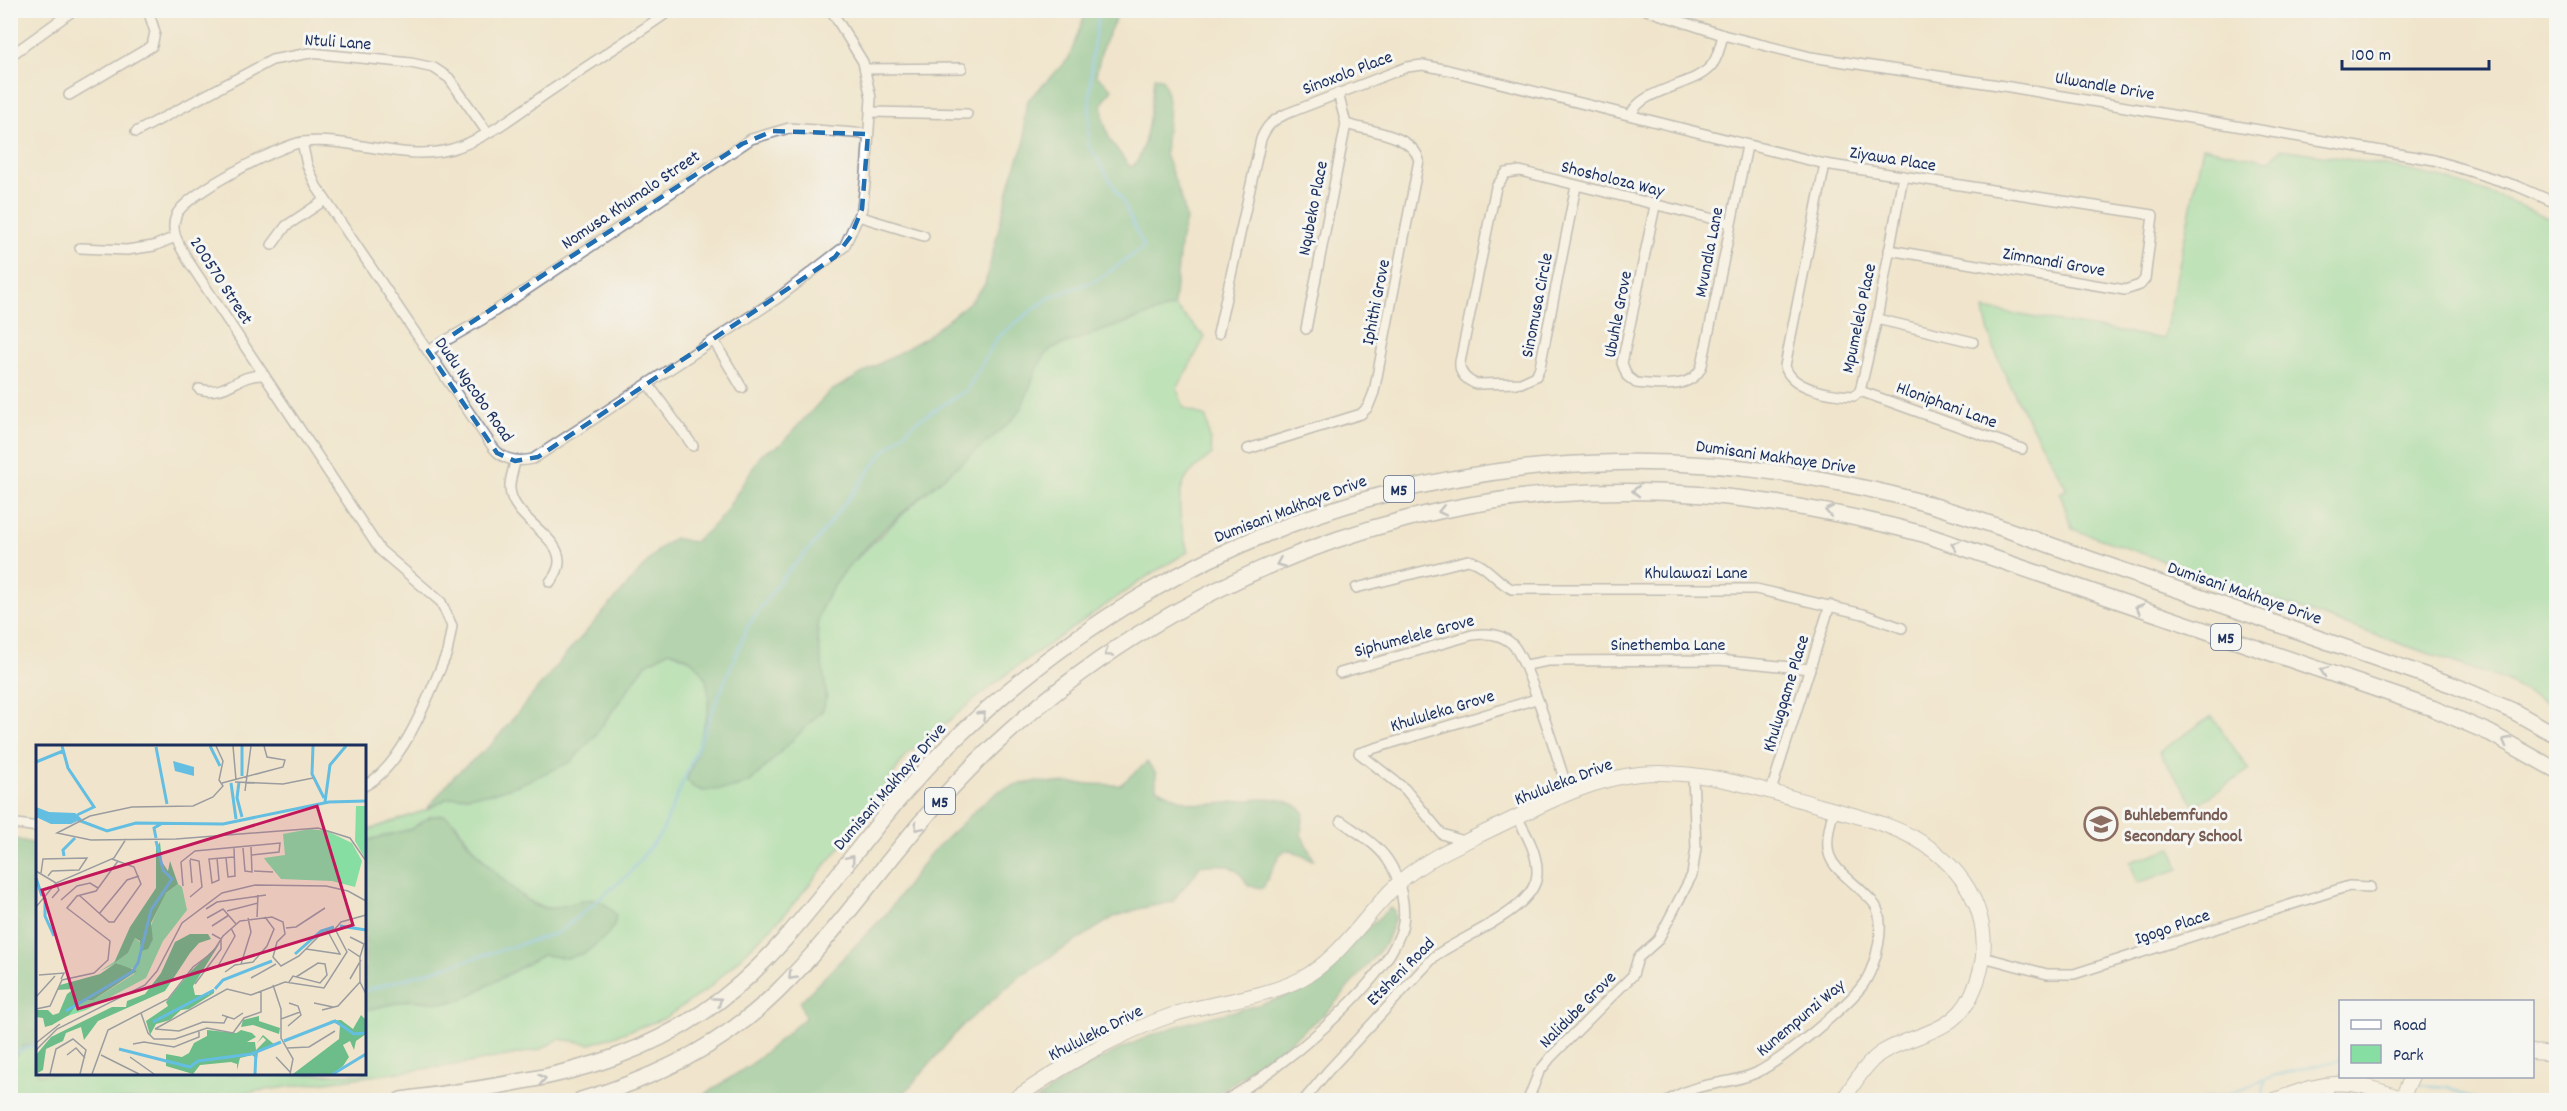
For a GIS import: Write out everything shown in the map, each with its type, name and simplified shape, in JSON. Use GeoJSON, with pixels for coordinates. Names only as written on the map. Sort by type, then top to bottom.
{"type":"FeatureCollection","features":[{"type":"Feature","properties":{"kind":"main road","name":"Dumisani Makhaye Drive"},"geometry":{"type":"LineString","coordinates":[[401,1101],[572,1072],[616,1058],[658,1040],[705,1011],[752,973],[785,939],[939,755],[1012,687],[1059,650],[1162,585],[1257,539],[1349,503],[1462,475],[1548,464],[1670,462],[1769,471],[1881,491],[2005,530],[2453,685],[2513,711],[2556,735]]}},
{"type":"Feature","properties":{"kind":"main road","name":"M5"},"geometry":{"type":"LineString","coordinates":[[581,1101],[658,1073],[706,1046],[748,1017],[775,994],[821,946],[923,820],[991,747],[1042,702],[1113,650],[1183,607],[1324,546],[1411,518],[1494,501],[1588,492],[1690,493],[1808,507],[1886,524],[1923,534],[2432,708],[2490,733],[2556,770]]}},
{"type":"Feature","properties":{"kind":"street"},"geometry":{"type":"LineString","coordinates":[[10,56],[74,10]]}},
{"type":"Feature","properties":{"kind":"street"},"geometry":{"type":"LineString","coordinates":[[69,95],[152,45],[155,32],[148,10]]}},
{"type":"Feature","properties":{"kind":"street","name":"200570 Street"},"geometry":{"type":"LineString","coordinates":[[366,785],[387,770],[401,749],[447,653],[451,640],[451,620],[441,602],[380,549],[175,237],[175,216],[186,201],[275,150],[302,142],[332,143],[404,152],[430,152],[462,146],[487,132],[671,10]]}},
{"type":"Feature","properties":{"kind":"street","name":"Dudu Ngcobo Road"},"geometry":{"type":"LineString","coordinates":[[302,142],[307,165],[325,200],[497,453],[515,461],[538,457],[714,341],[835,257],[851,236],[858,216],[866,175],[871,112],[870,89],[865,69],[831,10]]}},
{"type":"Feature","properties":{"kind":"street","name":"Ulwandle Drive"},"geometry":{"type":"LineString","coordinates":[[1646,10],[1723,35],[1855,65],[1998,85],[2434,160],[2517,186],[2556,203]]}},
{"type":"Feature","properties":{"kind":"street"},"geometry":{"type":"LineString","coordinates":[[1631,116],[1633,110],[1646,99],[1709,69],[1718,54],[1723,35]]}},
{"type":"Feature","properties":{"kind":"street","name":"Ntuli Lane"},"geometry":{"type":"LineString","coordinates":[[136,132],[272,60],[310,53],[411,63],[434,68],[449,78],[487,132]]}},
{"type":"Feature","properties":{"kind":"street","name":"Sinoxolo Place"},"geometry":{"type":"LineString","coordinates":[[1218,334],[1261,139],[1265,129],[1272,121],[1392,72],[1423,65],[1631,116]]}},
{"type":"Feature","properties":{"kind":"street"},"geometry":{"type":"LineString","coordinates":[[865,69],[962,68]]}},
{"type":"Feature","properties":{"kind":"street","name":"Nqubeko Place"},"geometry":{"type":"LineString","coordinates":[[1306,329],[1346,124],[1338,93]]}},
{"type":"Feature","properties":{"kind":"street"},"geometry":{"type":"LineString","coordinates":[[871,112],[967,114]]}},
{"type":"Feature","properties":{"kind":"street","name":"Ziyawa Place"},"geometry":{"type":"LineString","coordinates":[[1631,116],[1825,164],[2153,215]]}},
{"type":"Feature","properties":{"kind":"street","name":"Iphithi Grove"},"geometry":{"type":"LineString","coordinates":[[1248,449],[1361,414],[1368,407],[1374,392],[1419,160],[1412,147],[1402,141],[1346,124]]}},
{"type":"Feature","properties":{"kind":"street","name":"Nomusa Khumalo Street"},"geometry":{"type":"LineString","coordinates":[[428,351],[483,319],[751,139],[789,128],[868,134]]}},
{"type":"Feature","properties":{"kind":"street","name":"Mvundla Lane"},"geometry":{"type":"LineString","coordinates":[[1702,365],[1748,146]]}},
{"type":"Feature","properties":{"kind":"street","name":"Mpumelelo Place"},"geometry":{"type":"LineString","coordinates":[[1825,164],[1785,366],[1788,376],[1806,386],[1842,395],[1854,396],[1860,391],[1877,319],[1903,176]]}},
{"type":"Feature","properties":{"kind":"street","name":"Shosholoza Way"},"geometry":{"type":"LineString","coordinates":[[1496,187],[1502,176],[1513,171],[1730,223]]}},
{"type":"Feature","properties":{"kind":"street","name":"Sinomusa Circle"},"geometry":{"type":"LineString","coordinates":[[1496,187],[1460,362],[1464,376],[1476,384],[1521,383],[1536,376],[1576,186]]}},
{"type":"Feature","properties":{"kind":"street"},"geometry":{"type":"LineString","coordinates":[[272,245],[286,226],[325,200]]}},
{"type":"Feature","properties":{"kind":"street","name":"Ubuhle Grove"},"geometry":{"type":"LineString","coordinates":[[1655,206],[1622,363],[1623,369],[1636,383],[1684,383],[1697,377],[1702,365]]}},
{"type":"Feature","properties":{"kind":"street","name":"Zimnandi Grove"},"geometry":{"type":"LineString","coordinates":[[1889,250],[2125,290],[2140,285],[2145,279],[2153,215]]}},
{"type":"Feature","properties":{"kind":"street"},"geometry":{"type":"LineString","coordinates":[[858,216],[924,236]]}},
{"type":"Feature","properties":{"kind":"street"},"geometry":{"type":"LineString","coordinates":[[80,248],[127,250],[153,246],[175,237]]}},
{"type":"Feature","properties":{"kind":"street"},"geometry":{"type":"LineString","coordinates":[[1877,319],[1973,342]]}},
{"type":"Feature","properties":{"kind":"street"},"geometry":{"type":"LineString","coordinates":[[714,341],[742,388]]}},
{"type":"Feature","properties":{"kind":"street"},"geometry":{"type":"LineString","coordinates":[[199,388],[217,392],[251,375],[264,375]]}},
{"type":"Feature","properties":{"kind":"street"},"geometry":{"type":"LineString","coordinates":[[648,384],[693,446]]}},
{"type":"Feature","properties":{"kind":"street","name":"Hloniphani Lane"},"geometry":{"type":"LineString","coordinates":[[1860,391],[2022,449]]}},
{"type":"Feature","properties":{"kind":"street"},"geometry":{"type":"LineString","coordinates":[[515,461],[510,488],[512,495],[524,518],[538,529],[560,557],[560,567],[550,582]]}},
{"type":"Feature","properties":{"kind":"street","name":"Khulawazi Lane"},"geometry":{"type":"LineString","coordinates":[[1356,588],[1468,560],[1485,566],[1504,585],[1521,589],[1744,588],[1830,605],[1902,628]]}},
{"type":"Feature","properties":{"kind":"street","name":"Khulugqame Place"},"geometry":{"type":"LineString","coordinates":[[1771,791],[1830,605]]}},
{"type":"Feature","properties":{"kind":"street","name":"Siphumelele Grove"},"geometry":{"type":"LineString","coordinates":[[1340,673],[1489,633],[1512,644],[1526,665],[1569,794]]}},
{"type":"Feature","properties":{"kind":"street","name":"Sinethemba Lane"},"geometry":{"type":"LineString","coordinates":[[1526,665],[1548,662],[1719,660],[1810,669]]}},
{"type":"Feature","properties":{"kind":"street","name":"Khululeka Grove"},"geometry":{"type":"LineString","coordinates":[[1466,842],[1442,834],[1405,789],[1359,753],[1536,699]]}},
{"type":"Feature","properties":{"kind":"street","name":"Khululeka Drive"},"geometry":{"type":"LineString","coordinates":[[1013,1101],[1057,1070],[1125,1033],[1190,1010],[1301,980],[1332,956],[1398,885],[1426,863],[1517,817],[1569,794],[1608,780],[1639,774],[1727,780],[1771,791],[1904,832],[1946,861],[1969,887],[1982,928],[1983,957],[1971,997],[1952,1021],[1938,1030],[1893,1047],[1877,1056],[1843,1101]]}},
{"type":"Feature","properties":{"kind":"street","name":"Nalidube Grove"},"geometry":{"type":"LineString","coordinates":[[1528,1101],[1539,1072],[1551,1057],[1633,975],[1638,958],[1658,940],[1678,906],[1695,864],[1693,776]]}},
{"type":"Feature","properties":{"kind":"street","name":"Kunempunzi Way"},"geometry":{"type":"LineString","coordinates":[[1669,1101],[1696,1086],[1744,1077],[1764,1068],[1840,1007],[1866,979],[1879,939],[1881,918],[1876,905],[1836,868],[1827,851],[1827,839],[1834,810]]}},
{"type":"Feature","properties":{"kind":"street","name":"Etsheni Road"},"geometry":{"type":"LineString","coordinates":[[1304,1101],[1328,1071],[1434,956],[1454,942],[1485,927],[1528,895],[1537,873],[1533,848],[1517,817]]}},
{"type":"Feature","properties":{"kind":"street"},"geometry":{"type":"LineString","coordinates":[[1226,1101],[1267,1074],[1316,1035],[1377,971],[1401,933],[1402,908],[1398,885],[1386,857],[1341,821]]}},
{"type":"Feature","properties":{"kind":"street"},"geometry":{"type":"LineString","coordinates":[[10,823],[36,827]]}},
{"type":"Feature","properties":{"kind":"street","name":"Igogo Place"},"geometry":{"type":"LineString","coordinates":[[1983,957],[2047,974],[2074,974],[2349,886],[2370,887]]}},
{"type":"Feature","properties":{"kind":"street"},"geometry":{"type":"LineString","coordinates":[[2534,1052],[2556,1054]]}},
{"type":"Feature","properties":{"kind":"street"},"geometry":{"type":"LineString","coordinates":[[2275,1101],[2327,1084],[2361,1084],[2401,1099],[2412,1078]]}},
{"type":"Feature","properties":{"kind":"street"},"geometry":{"type":"LineString","coordinates":[[2327,1084],[2330,1101]]}},
{"type":"Feature","properties":{"kind":"highlighted area"},"geometry":{"type":"Polygon","coordinates":[[[773,131],[868,134],[862,209],[851,236],[835,257],[538,457],[515,461],[497,453],[428,351],[742,144],[773,131]]]}},
{"type":"Feature","properties":{"kind":"green space"},"geometry":{"type":"Polygon","coordinates":[[[1086,11],[1119,11],[1103,46],[1096,75],[1112,89],[1102,104],[1104,122],[1110,140],[1130,167],[1136,163],[1145,141],[1154,77],[1162,78],[1166,88],[1169,109],[1165,154],[1183,202],[1186,221],[1181,237],[1174,306],[1052,348],[1044,356],[1023,405],[1010,422],[902,513],[848,567],[829,592],[817,627],[825,688],[823,710],[750,782],[734,788],[703,791],[693,787],[687,780],[705,725],[708,688],[702,672],[690,659],[669,651],[646,664],[593,738],[571,762],[518,785],[493,793],[448,798],[426,810],[454,776],[492,744],[562,659],[659,549],[674,538],[693,542],[708,531],[724,514],[762,453],[780,445],[829,392],[925,338],[972,300],[985,284],[1012,175],[1025,141],[1024,116],[1028,100],[1069,58],[1086,11]]]}},
{"type":"Feature","properties":{"kind":"green space"},"geometry":{"type":"Polygon","coordinates":[[[2203,147],[2269,161],[2281,149],[2388,166],[2456,182],[2489,193],[2556,222],[2556,708],[2504,680],[2072,529],[2060,493],[2067,489],[2006,377],[1988,330],[1984,309],[2164,339],[2203,147]]]}},
{"type":"Feature","properties":{"kind":"green space"},"geometry":{"type":"Polygon","coordinates":[[[1174,306],[1205,337],[1177,389],[1184,408],[1206,417],[1212,454],[1189,474],[1180,494],[1180,514],[1188,552],[1151,574],[1013,669],[905,756],[867,815],[784,915],[708,989],[663,1019],[591,1044],[559,1039],[539,1050],[468,1063],[191,1100],[11,1100],[10,1061],[24,1046],[36,1044],[36,1075],[366,1075],[366,1010],[410,1000],[444,1003],[461,1000],[543,955],[567,958],[597,899],[552,908],[540,906],[527,899],[498,875],[472,846],[455,822],[422,821],[411,829],[366,841],[366,831],[426,810],[448,798],[493,793],[593,738],[646,664],[669,651],[695,662],[704,674],[709,689],[708,712],[687,780],[827,698],[820,655],[818,621],[819,614],[832,589],[848,567],[1026,396],[1037,363],[1052,348],[1174,306]]]}},
{"type":"Feature","properties":{"kind":"green space"},"geometry":{"type":"Polygon","coordinates":[[[2212,716],[2249,770],[2195,806],[2159,752],[2212,716]]]}},
{"type":"Feature","properties":{"kind":"green space"},"geometry":{"type":"Polygon","coordinates":[[[1147,762],[1156,773],[1156,788],[1188,802],[1212,804],[1268,799],[1293,804],[1304,812],[1301,834],[1314,860],[1296,852],[1284,851],[1279,856],[1263,888],[1248,886],[1239,873],[1228,866],[1215,864],[1200,866],[1173,902],[1142,908],[1114,917],[1023,974],[962,1026],[907,1090],[894,1100],[696,1100],[750,1065],[805,1018],[800,1002],[886,914],[930,854],[982,804],[1001,790],[1018,784],[1034,782],[1120,785],[1147,762]]]}},
{"type":"Feature","properties":{"kind":"green space"},"geometry":{"type":"Polygon","coordinates":[[[445,815],[449,818],[481,858],[511,887],[536,906],[558,908],[587,900],[596,901],[606,905],[616,915],[614,926],[606,936],[585,953],[567,958],[543,955],[461,1000],[444,1003],[410,1000],[366,1010],[366,841],[411,829],[431,816],[445,815]]]}},
{"type":"Feature","properties":{"kind":"green space"},"geometry":{"type":"Polygon","coordinates":[[[11,838],[36,844],[36,1044],[24,1046],[11,1061],[11,931],[18,924],[11,919],[11,838]]]}},
{"type":"Feature","properties":{"kind":"green space"},"geometry":{"type":"Polygon","coordinates":[[[2172,848],[2179,869],[2137,883],[2130,862],[2172,848]]]}},
{"type":"Feature","properties":{"kind":"green space"},"geometry":{"type":"Polygon","coordinates":[[[1390,908],[1394,910],[1395,918],[1385,944],[1329,1010],[1271,1057],[1212,1097],[1206,1100],[1036,1100],[1086,1067],[1140,1040],[1177,1026],[1277,999],[1306,986],[1331,966],[1390,908]]]}},
{"type":"Feature","properties":{"kind":"waterway"},"geometry":{"type":"LineString","coordinates":[[366,990],[558,933],[628,875],[662,832],[748,626],[781,579],[813,545],[883,453],[917,421],[967,390],[997,338],[1027,314],[1049,298],[1099,279],[1144,247],[1122,200],[1088,144],[1092,54],[1099,10]]}},
{"type":"Feature","properties":{"kind":"waterway"},"geometry":{"type":"LineString","coordinates":[[10,1054],[36,1045]]}},
{"type":"Feature","properties":{"kind":"waterway"},"geometry":{"type":"LineString","coordinates":[[2200,1100],[2235,1092],[2273,1076],[2339,1060]]}},
{"type":"Feature","properties":{"kind":"waterway"},"geometry":{"type":"LineString","coordinates":[[2263,1094],[2265,1080]]}},
{"type":"Feature","properties":{"kind":"waterway"},"geometry":{"type":"LineString","coordinates":[[2416,1085],[2448,1087],[2476,1100]]}},
{"type":"Feature","properties":{"kind":"place","name":"Buhlebemfundo Secondary School"},"geometry":{"type":"Point","coordinates":[2101,824]}}]}
